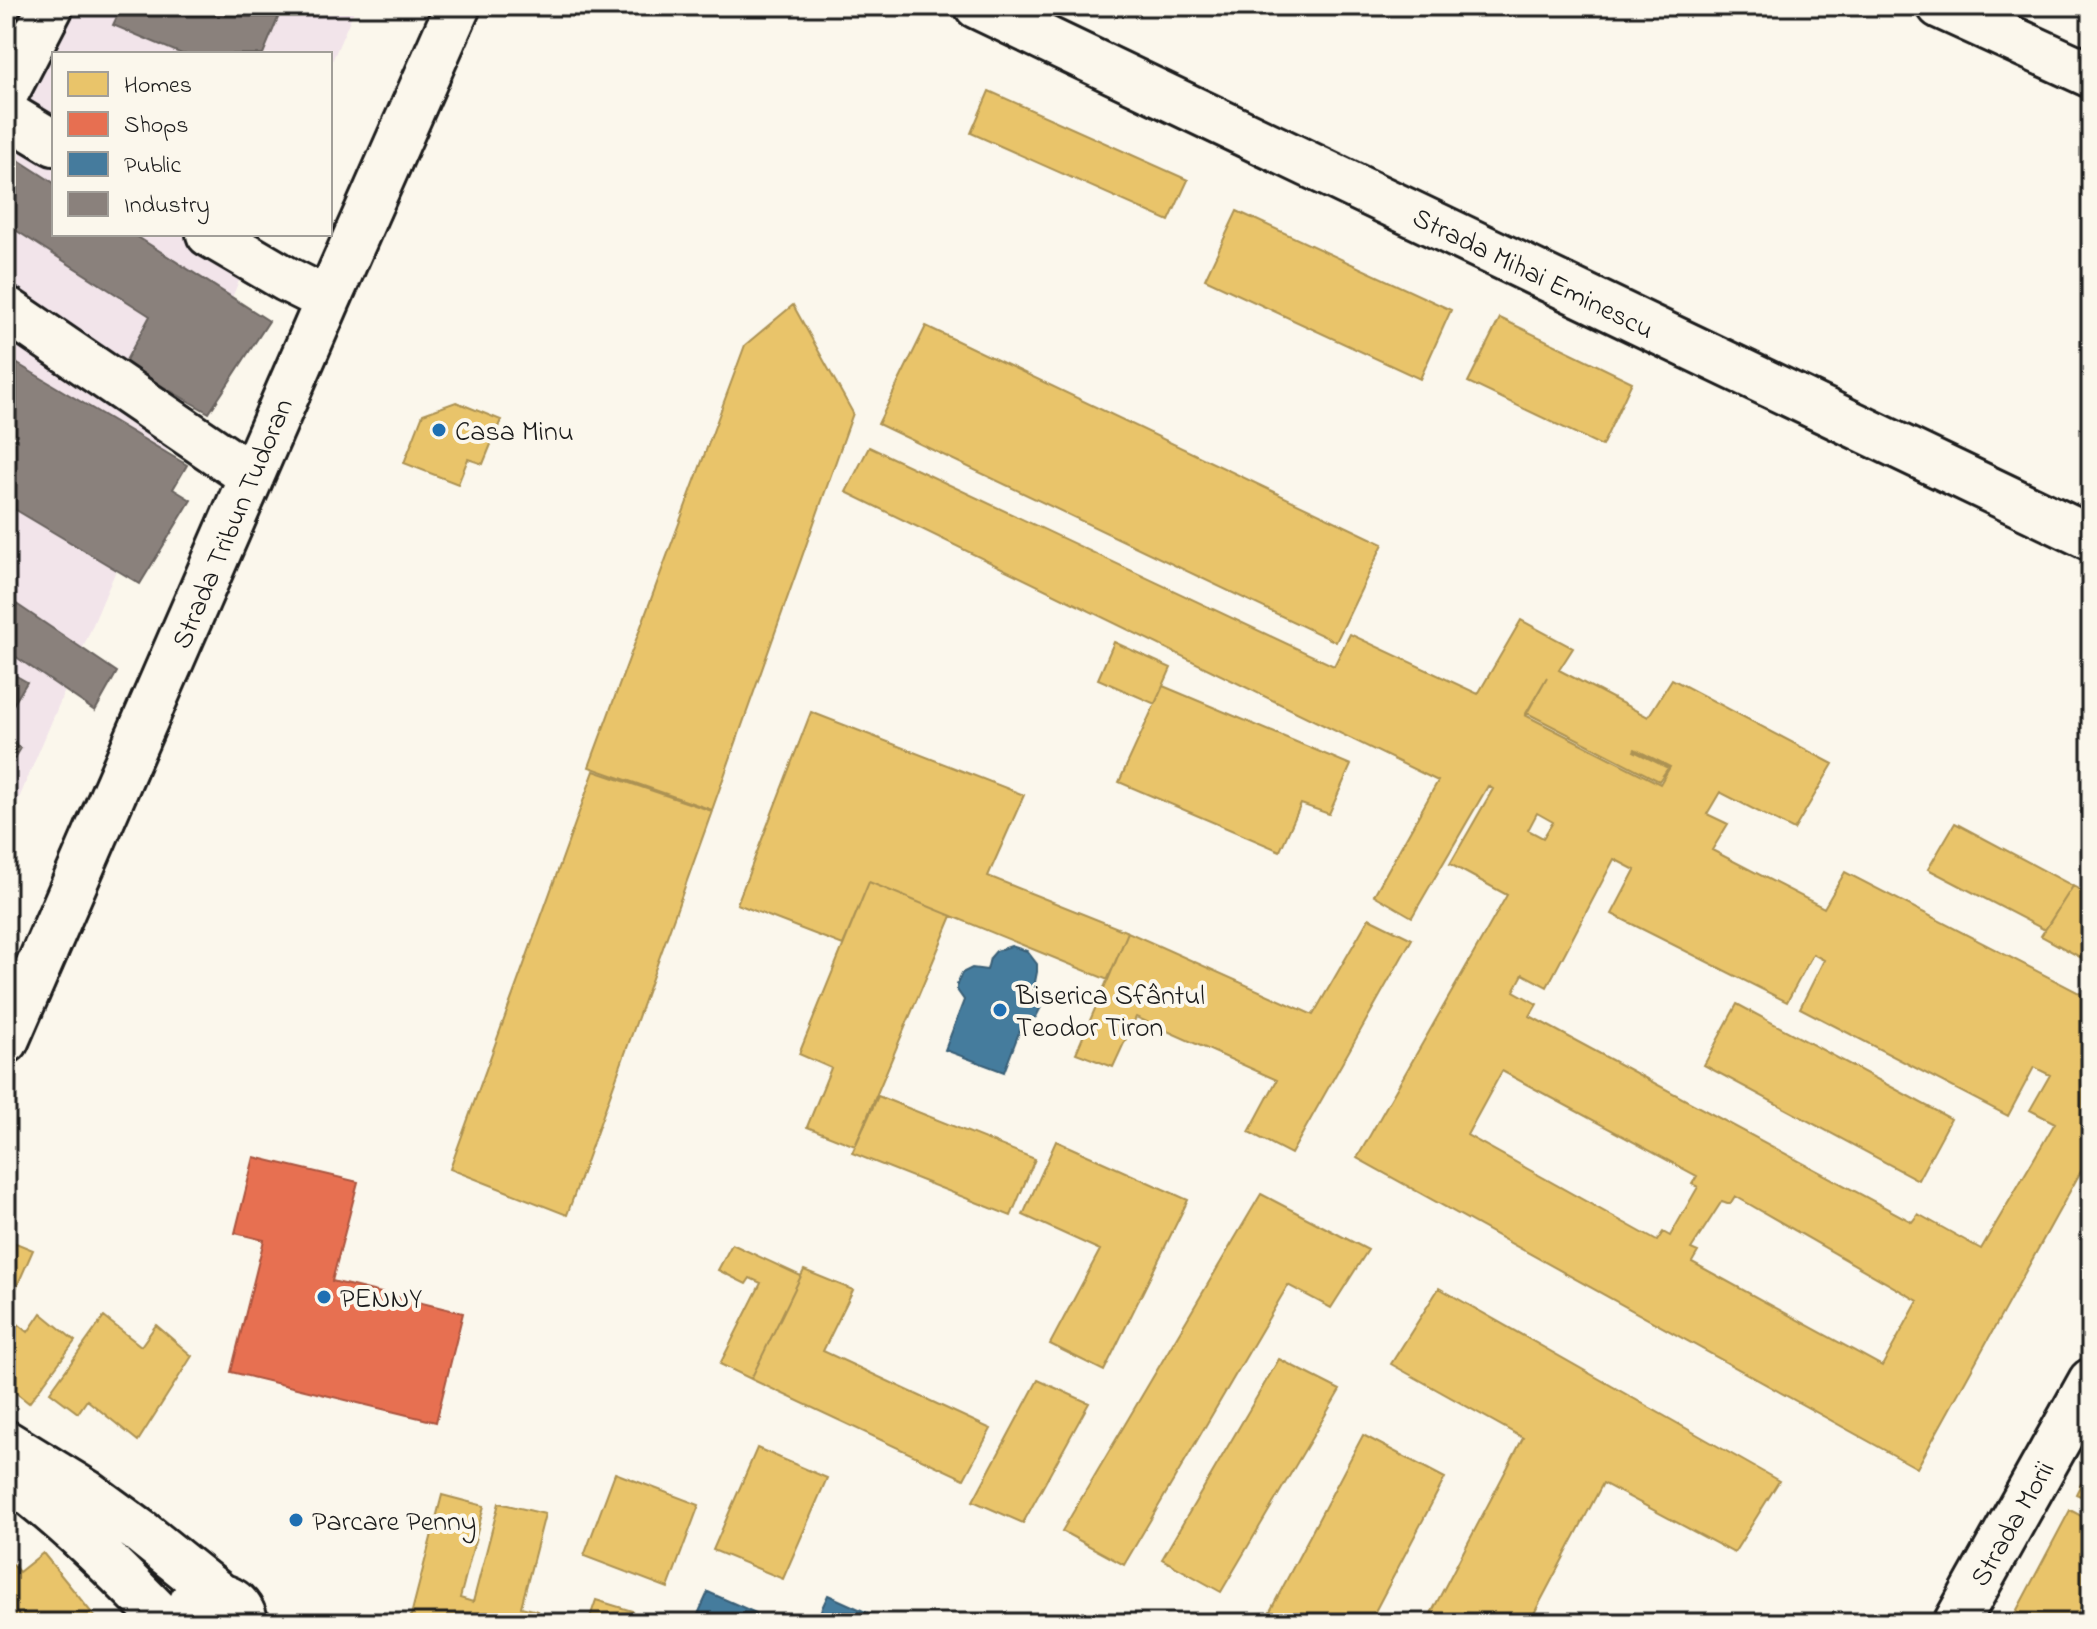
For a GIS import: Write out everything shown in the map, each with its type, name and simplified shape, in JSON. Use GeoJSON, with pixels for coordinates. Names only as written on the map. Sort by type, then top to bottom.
{"type":"FeatureCollection","features":[{"type":"Feature","properties":{"kind":"street"},"geometry":{"type":"LineString","coordinates":[[6,93],[51,6]]}},
{"type":"Feature","properties":{"kind":"street","name":"Strada Tribun Tudoran"},"geometry":{"type":"LineString","coordinates":[[6,1041],[458,6]]}},
{"type":"Feature","properties":{"kind":"street","name":"Strada Mihai Eminescu"},"geometry":{"type":"LineString","coordinates":[[977,6],[2091,538]]}},
{"type":"Feature","properties":{"kind":"street"},"geometry":{"type":"LineString","coordinates":[[1940,6],[2091,75]]}},
{"type":"Feature","properties":{"kind":"street"},"geometry":{"type":"LineString","coordinates":[[6,114],[52,142]]}},
{"type":"Feature","properties":{"kind":"street"},"geometry":{"type":"LineString","coordinates":[[212,236],[328,300]]}},
{"type":"Feature","properties":{"kind":"street"},"geometry":{"type":"LineString","coordinates":[[6,309],[251,476]]}},
{"type":"Feature","properties":{"kind":"street","name":"Strada Morii"},"geometry":{"type":"LineString","coordinates":[[1956,1623],[2091,1381]]}},
{"type":"Feature","properties":{"kind":"street"},"geometry":{"type":"LineString","coordinates":[[6,1443],[86,1492],[142,1533],[233,1609]]}},
{"type":"Feature","properties":{"kind":"street"},"geometry":{"type":"LineString","coordinates":[[6,1475],[78,1533],[168,1623]]}},
{"type":"Feature","properties":{"kind":"street"},"geometry":{"type":"LineString","coordinates":[[178,1623],[189,1603],[204,1596],[233,1609]]}},
{"type":"Feature","properties":{"kind":"shaded area"},"geometry":{"type":"Polygon","coordinates":[[[6,6],[356,6],[332,61],[332,52],[52,52],[52,236],[258,236],[6,829],[6,6]]]}},
{"type":"Feature","properties":{"kind":"building: Homes"},"geometry":{"type":"Polygon","coordinates":[[[989,91],[1188,180],[1169,221],[971,133],[989,91]]]}},
{"type":"Feature","properties":{"kind":"building: Homes"},"geometry":{"type":"Polygon","coordinates":[[[1237,211],[1451,310],[1420,379],[1205,279],[1237,211]]]}},
{"type":"Feature","properties":{"kind":"building: Homes"},"geometry":{"type":"Polygon","coordinates":[[[793,305],[853,413],[712,810],[589,767],[745,345],[793,305]]]}},
{"type":"Feature","properties":{"kind":"building: Homes"},"geometry":{"type":"Polygon","coordinates":[[[1500,318],[1632,382],[1602,446],[1468,382],[1500,318]]]}},
{"type":"Feature","properties":{"kind":"building: Homes"},"geometry":{"type":"Polygon","coordinates":[[[926,326],[1383,544],[1336,642],[878,424],[926,326]]]}},
{"type":"Feature","properties":{"kind":"building: Homes"},"geometry":{"type":"Polygon","coordinates":[[[456,402],[501,420],[483,464],[468,459],[458,484],[404,463],[423,414],[456,402]]]}},
{"type":"Feature","properties":{"kind":"building: Homes"},"geometry":{"type":"Polygon","coordinates":[[[869,447],[1334,666],[1350,634],[1478,694],[1521,620],[1573,648],[1559,670],[1648,717],[1672,679],[1833,764],[1794,830],[1720,792],[1707,814],[1728,824],[1712,850],[1824,908],[1845,872],[2091,999],[2091,1153],[1917,1468],[1357,1158],[1507,895],[1450,864],[1493,789],[1488,786],[1412,917],[1374,895],[1438,781],[846,492],[869,447]],[[1547,677],[1525,715],[1660,784],[1670,767],[1635,749],[1668,768],[1659,781],[1527,713],[1547,677]],[[1537,813],[1528,830],[1543,838],[1553,822],[1537,813]],[[1614,859],[1547,987],[1523,974],[1514,991],[1537,1004],[1530,1016],[1912,1222],[1918,1214],[1981,1249],[2055,1123],[2030,1110],[2050,1075],[2034,1067],[2008,1116],[1800,1008],[1824,960],[1813,954],[1787,1002],[1612,914],[1635,870],[1614,859]],[[1502,1071],[1467,1135],[1657,1241],[1663,1232],[1670,1236],[1698,1187],[1692,1184],[1697,1176],[1502,1071]],[[1735,1196],[1730,1204],[1722,1201],[1691,1249],[1698,1252],[1692,1262],[1882,1366],[1918,1301],[1735,1196]]]}},
{"type":"Feature","properties":{"kind":"building: Homes"},"geometry":{"type":"Polygon","coordinates":[[[1114,642],[1171,668],[1155,704],[1098,679],[1114,642]]]}},
{"type":"Feature","properties":{"kind":"building: Homes"},"geometry":{"type":"Polygon","coordinates":[[[1163,686],[1351,765],[1329,814],[1301,804],[1280,851],[1119,782],[1163,686]]]}},
{"type":"Feature","properties":{"kind":"building: Homes"},"geometry":{"type":"Polygon","coordinates":[[[811,712],[1024,795],[988,876],[1128,932],[1108,980],[869,882],[843,945],[737,904],[811,712]]]}},
{"type":"Feature","properties":{"kind":"building: Homes"},"geometry":{"type":"Polygon","coordinates":[[[594,771],[712,811],[567,1215],[450,1169],[594,771]]]}},
{"type":"Feature","properties":{"kind":"building: Homes"},"geometry":{"type":"Polygon","coordinates":[[[1955,823],[2073,886],[2045,930],[1928,869],[1955,823]]]}},
{"type":"Feature","properties":{"kind":"building: Homes"},"geometry":{"type":"Polygon","coordinates":[[[869,882],[952,916],[855,1146],[807,1127],[831,1068],[799,1054],[869,882]]]}},
{"type":"Feature","properties":{"kind":"building: Homes"},"geometry":{"type":"Polygon","coordinates":[[[2073,886],[2091,896],[2091,963],[2041,936],[2073,886]]]}},
{"type":"Feature","properties":{"kind":"building: Homes"},"geometry":{"type":"Polygon","coordinates":[[[1369,918],[1412,939],[1291,1154],[1249,1132],[1277,1080],[1136,1017],[1113,1067],[1076,1053],[1128,932],[1313,1015],[1369,918]]]}},
{"type":"Feature","properties":{"kind":"building: Homes"},"geometry":{"type":"Polygon","coordinates":[[[1737,1004],[1951,1119],[1918,1180],[1704,1065],[1737,1004]]]}},
{"type":"Feature","properties":{"kind":"building: Homes"},"geometry":{"type":"Polygon","coordinates":[[[878,1096],[1035,1159],[1011,1216],[852,1153],[878,1096]]]}},
{"type":"Feature","properties":{"kind":"building: Homes"},"geometry":{"type":"Polygon","coordinates":[[[1056,1141],[1188,1200],[1104,1371],[1050,1344],[1100,1250],[1023,1215],[1056,1141]]]}},
{"type":"Feature","properties":{"kind":"building: Homes"},"geometry":{"type":"Polygon","coordinates":[[[1261,1194],[1368,1250],[1331,1308],[1288,1285],[1124,1565],[1062,1531],[1261,1194]]]}},
{"type":"Feature","properties":{"kind":"building: Homes"},"geometry":{"type":"Polygon","coordinates":[[[6,1239],[33,1250],[6,1311],[6,1239]]]}},
{"type":"Feature","properties":{"kind":"building: Homes"},"geometry":{"type":"Polygon","coordinates":[[[732,1244],[801,1276],[751,1379],[720,1364],[761,1283],[750,1278],[746,1284],[718,1270],[732,1244]]]}},
{"type":"Feature","properties":{"kind":"building: Homes"},"geometry":{"type":"Polygon","coordinates":[[[804,1270],[853,1290],[823,1351],[991,1429],[964,1479],[751,1379],[804,1270]]]}},
{"type":"Feature","properties":{"kind":"building: Homes"},"geometry":{"type":"Polygon","coordinates":[[[1439,1288],[1779,1481],[1734,1553],[1603,1483],[1529,1623],[1426,1623],[1523,1438],[1391,1364],[1439,1288]]]}},
{"type":"Feature","properties":{"kind":"building: Homes"},"geometry":{"type":"Polygon","coordinates":[[[41,1313],[75,1341],[29,1403],[6,1385],[6,1314],[28,1332],[41,1313]]]}},
{"type":"Feature","properties":{"kind":"building: Homes"},"geometry":{"type":"Polygon","coordinates":[[[104,1317],[141,1346],[156,1325],[192,1356],[138,1441],[87,1400],[78,1413],[50,1392],[104,1317]]]}},
{"type":"Feature","properties":{"kind":"building: Homes"},"geometry":{"type":"Polygon","coordinates":[[[1279,1359],[1340,1390],[1221,1592],[1162,1559],[1279,1359]]]}},
{"type":"Feature","properties":{"kind":"building: Homes"},"geometry":{"type":"Polygon","coordinates":[[[1038,1380],[1089,1403],[1023,1523],[973,1501],[1038,1380]]]}},
{"type":"Feature","properties":{"kind":"building: Homes"},"geometry":{"type":"Polygon","coordinates":[[[1363,1435],[1445,1478],[1369,1623],[1283,1623],[1268,1615],[1363,1435]]]}},
{"type":"Feature","properties":{"kind":"building: Homes"},"geometry":{"type":"Polygon","coordinates":[[[757,1448],[827,1478],[783,1579],[713,1550],[757,1448]]]}},
{"type":"Feature","properties":{"kind":"building: Homes"},"geometry":{"type":"Polygon","coordinates":[[[2091,1464],[2091,1501],[2076,1494],[2091,1464]]]}},
{"type":"Feature","properties":{"kind":"building: Homes"},"geometry":{"type":"Polygon","coordinates":[[[615,1473],[699,1505],[668,1588],[584,1556],[615,1473]]]}},
{"type":"Feature","properties":{"kind":"building: Homes"},"geometry":{"type":"Polygon","coordinates":[[[442,1495],[484,1506],[460,1598],[473,1602],[499,1503],[545,1514],[521,1607],[538,1611],[535,1623],[409,1623],[442,1495]]]}},
{"type":"Feature","properties":{"kind":"building: Homes"},"geometry":{"type":"Polygon","coordinates":[[[2070,1510],[2091,1521],[2091,1589],[2073,1623],[2010,1623],[2070,1510]]]}},
{"type":"Feature","properties":{"kind":"building: Homes"},"geometry":{"type":"Polygon","coordinates":[[[43,1553],[100,1623],[51,1623],[44,1615],[34,1623],[6,1623],[6,1559],[19,1572],[43,1553]]]}},
{"type":"Feature","properties":{"kind":"building: Homes"},"geometry":{"type":"Polygon","coordinates":[[[596,1600],[632,1611],[628,1623],[588,1623],[596,1600]]]}},
{"type":"Feature","properties":{"kind":"building: Shops","name":"PENNY"},"geometry":{"type":"Polygon","coordinates":[[[254,1157],[358,1182],[332,1281],[463,1313],[436,1422],[231,1372],[264,1240],[235,1233],[254,1157]]]}},
{"type":"Feature","properties":{"kind":"building: Public","name":"Biserica Sfântul Teodor Tiron"},"geometry":{"type":"Polygon","coordinates":[[[1011,946],[1027,951],[1037,964],[1031,991],[1038,996],[1041,1007],[1036,1017],[1023,1022],[1004,1072],[945,1050],[964,1000],[957,990],[962,973],[972,968],[987,970],[990,958],[996,951],[1011,946]]]}},
{"type":"Feature","properties":{"kind":"building: Public"},"geometry":{"type":"Polygon","coordinates":[[[708,1592],[756,1613],[752,1623],[694,1623],[708,1592]]]}},
{"type":"Feature","properties":{"kind":"building: Public"},"geometry":{"type":"Polygon","coordinates":[[[828,1595],[890,1623],[815,1623],[828,1595]]]}},
{"type":"Feature","properties":{"kind":"building: Industry"},"geometry":{"type":"Polygon","coordinates":[[[122,6],[283,6],[264,52],[177,52],[113,25],[122,6]]]}},
{"type":"Feature","properties":{"kind":"building: Industry"},"geometry":{"type":"Polygon","coordinates":[[[6,152],[52,182],[52,236],[136,236],[269,321],[209,413],[124,364],[150,316],[6,224],[6,152]]]}},
{"type":"Feature","properties":{"kind":"building: Industry"},"geometry":{"type":"Polygon","coordinates":[[[6,357],[187,465],[173,489],[191,500],[140,584],[6,504],[6,357]]]}},
{"type":"Feature","properties":{"kind":"building: Industry"},"geometry":{"type":"Polygon","coordinates":[[[6,597],[117,672],[95,711],[6,650],[6,597]]]}},
{"type":"Feature","properties":{"kind":"building: Industry"},"geometry":{"type":"Polygon","coordinates":[[[6,670],[27,682],[10,710],[6,708],[6,670]]]}},
{"type":"Feature","properties":{"kind":"building: Industry"},"geometry":{"type":"Polygon","coordinates":[[[6,739],[21,748],[6,773],[6,739]]]}},
{"type":"Feature","properties":{"kind":"place","name":"Casa Minu"},"geometry":{"type":"Point","coordinates":[439,430]}},
{"type":"Feature","properties":{"kind":"place","name":"Biserica Sfântul Teodor Tiron"},"geometry":{"type":"Point","coordinates":[1000,1010]}},
{"type":"Feature","properties":{"kind":"place","name":"PENNY"},"geometry":{"type":"Point","coordinates":[324,1297]}},
{"type":"Feature","properties":{"kind":"place","name":"Parcare Penny"},"geometry":{"type":"Point","coordinates":[296,1520]}}]}
